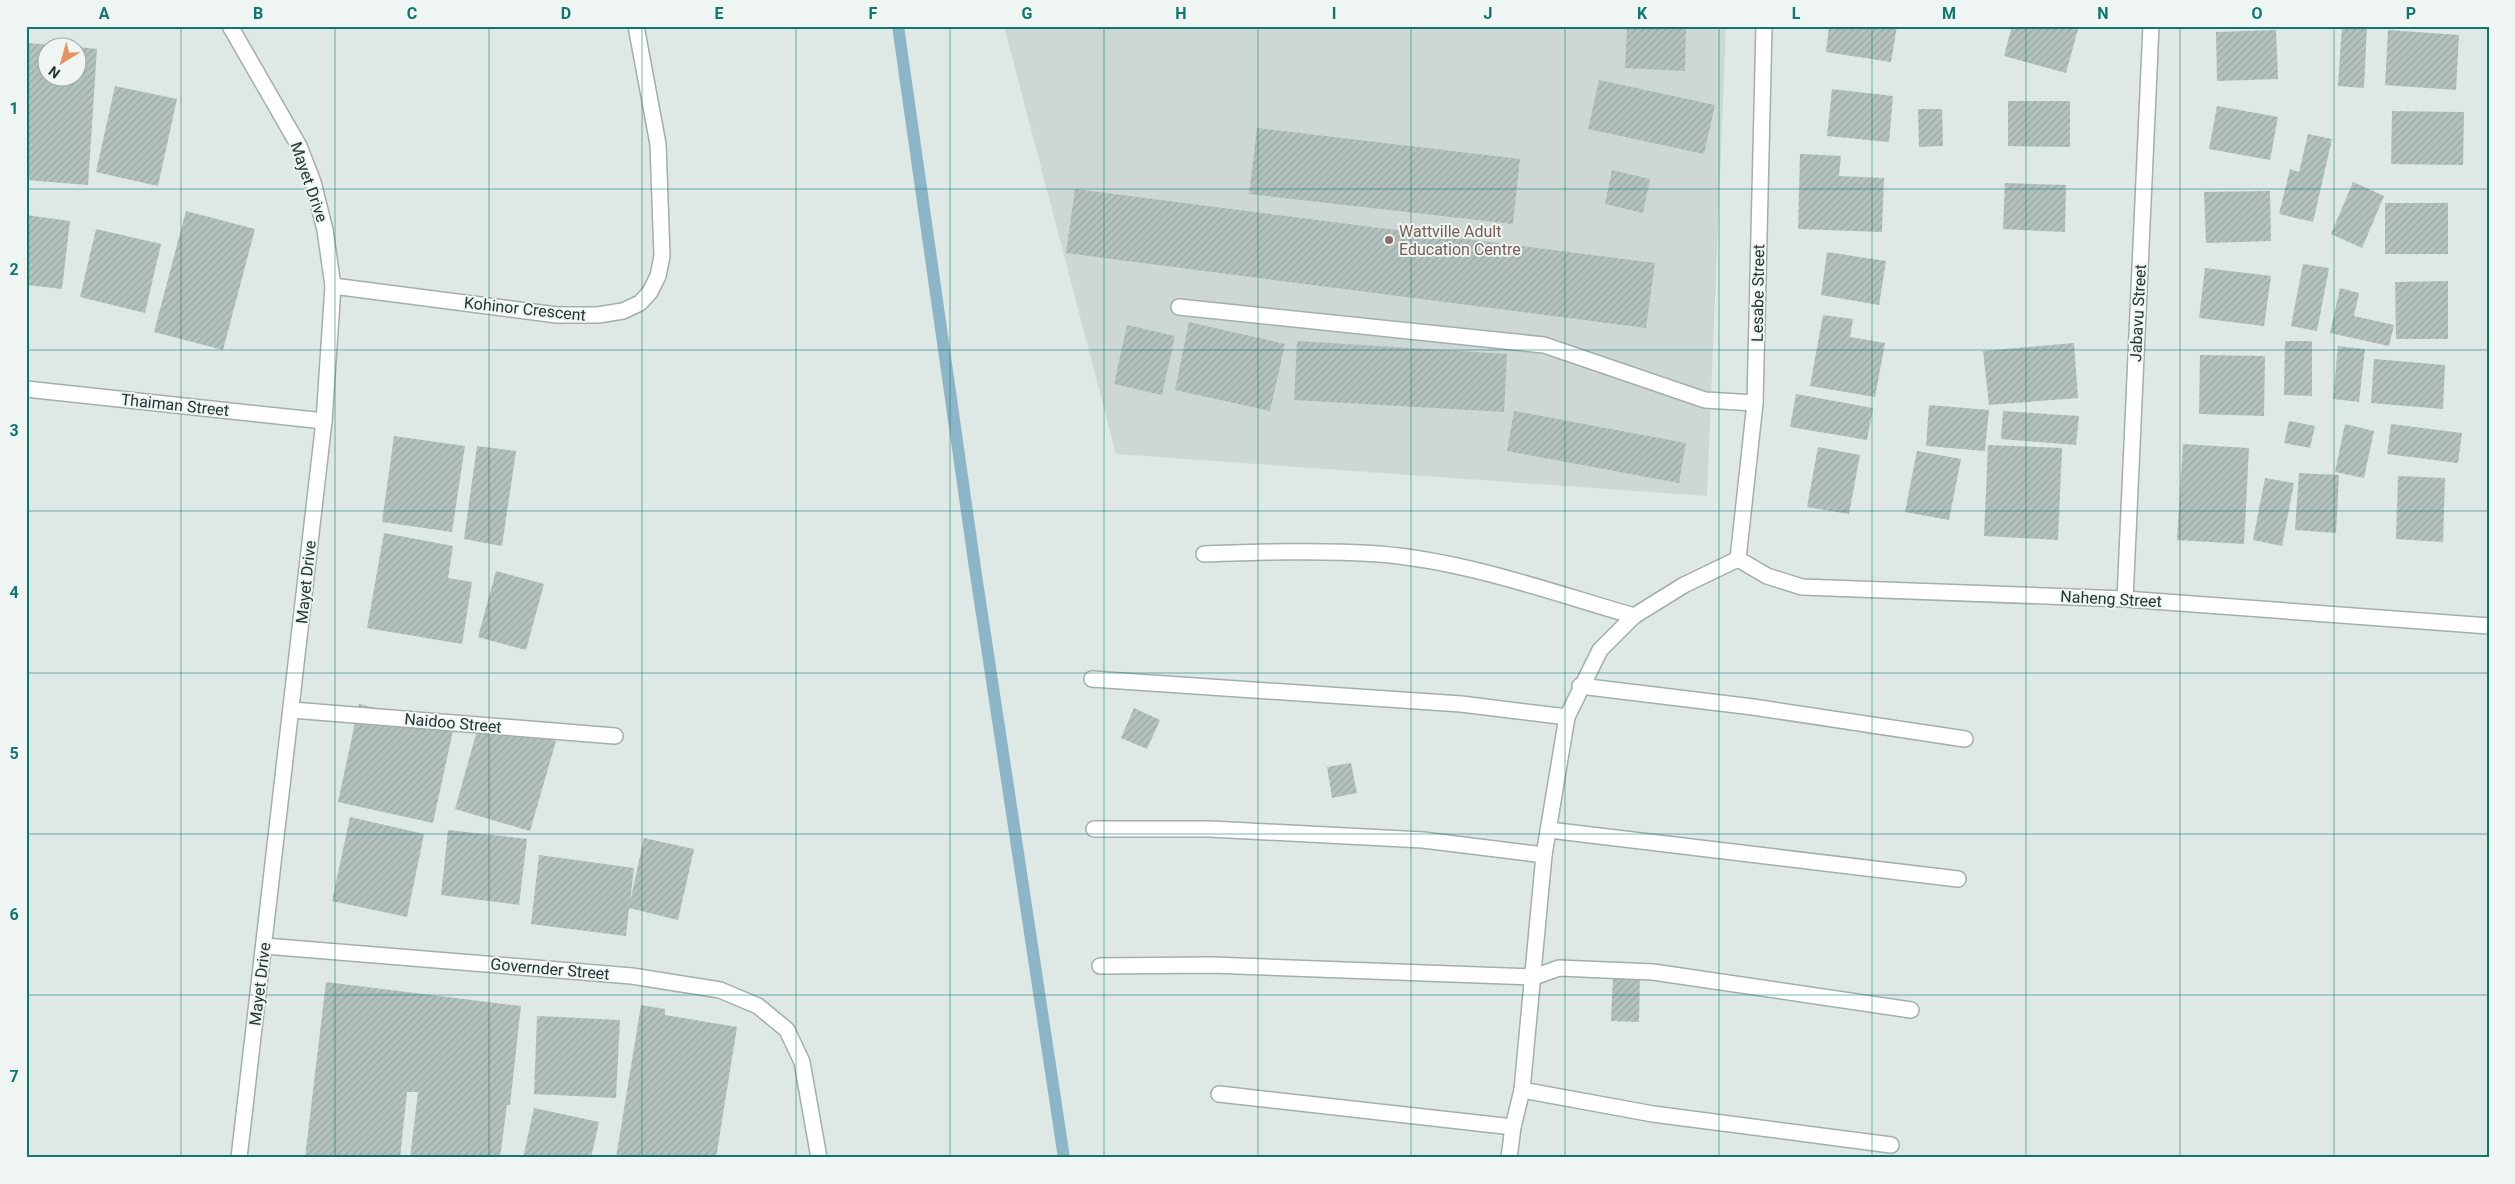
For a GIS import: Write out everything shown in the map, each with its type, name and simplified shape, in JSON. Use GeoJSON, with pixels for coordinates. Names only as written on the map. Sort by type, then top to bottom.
{"type":"FeatureCollection","features":[{"type":"Feature","properties":{"kind":"street","name":"Mayet Drive"},"geometry":{"type":"LineString","coordinates":[[230,26],[299,146],[326,230],[333,286],[324,421],[265,946],[239,1158]]}},
{"type":"Feature","properties":{"kind":"street","name":"Kohinor Crescent"},"geometry":{"type":"LineString","coordinates":[[333,286],[557,315],[598,315],[623,312],[640,303],[650,292],[658,276],[662,256],[658,144],[636,26]]}},
{"type":"Feature","properties":{"kind":"street","name":"Lesabe Street"},"geometry":{"type":"LineString","coordinates":[[1738,560],[1755,403],[1764,26]]}},
{"type":"Feature","properties":{"kind":"street","name":"Jabavu Street"},"geometry":{"type":"LineString","coordinates":[[2124,599],[2151,26]]}},
{"type":"Feature","properties":{"kind":"street"},"geometry":{"type":"LineString","coordinates":[[1179,307],[1544,345],[1705,400],[1755,403]]}},
{"type":"Feature","properties":{"kind":"street","name":"Thaiman Street"},"geometry":{"type":"LineString","coordinates":[[26,389],[324,421]]}},
{"type":"Feature","properties":{"kind":"street"},"geometry":{"type":"LineString","coordinates":[[1204,554],[1290,551],[1380,554],[1468,569],[1634,616]]}},
{"type":"Feature","properties":{"kind":"street"},"geometry":{"type":"LineString","coordinates":[[1509,1158],[1513,1127],[1522,1090],[1544,855],[1567,718],[1580,686],[1600,650],[1634,616],[1684,585],[1738,560]]}},
{"type":"Feature","properties":{"kind":"street","name":"Naheng Street"},"geometry":{"type":"LineString","coordinates":[[1738,560],[1768,576],[1802,586],[2124,599],[2489,626]]}},
{"type":"Feature","properties":{"kind":"street"},"geometry":{"type":"LineString","coordinates":[[1092,678],[1461,704],[1567,718]]}},
{"type":"Feature","properties":{"kind":"street"},"geometry":{"type":"LineString","coordinates":[[1580,686],[1753,707],[1965,739]]}},
{"type":"Feature","properties":{"kind":"street","name":"Naidoo Street"},"geometry":{"type":"LineString","coordinates":[[292,710],[615,736]]}},
{"type":"Feature","properties":{"kind":"street"},"geometry":{"type":"LineString","coordinates":[[1094,829],[1210,829],[1423,840],[1544,855]]}},
{"type":"Feature","properties":{"kind":"street"},"geometry":{"type":"LineString","coordinates":[[1549,830],[1958,880]]}},
{"type":"Feature","properties":{"kind":"street","name":"Governder Street"},"geometry":{"type":"LineString","coordinates":[[265,946],[632,976],[720,990],[758,1006],[787,1030],[802,1062],[819,1158]]}},
{"type":"Feature","properties":{"kind":"street"},"geometry":{"type":"LineString","coordinates":[[1100,966],[1211,965],[1534,977],[1559,968],[1653,972],[1911,1010]]}},
{"type":"Feature","properties":{"kind":"street"},"geometry":{"type":"LineString","coordinates":[[1522,1090],[1653,1114],[1891,1145]]}},
{"type":"Feature","properties":{"kind":"street"},"geometry":{"type":"LineString","coordinates":[[1219,1094],[1513,1127]]}},
{"type":"Feature","properties":{"kind":"shaded area","name":"Wattville Adult Education Centre"},"geometry":{"type":"Polygon","coordinates":[[[1004,26],[1726,26],[1707,496],[1116,454],[1004,26]]]}},
{"type":"Feature","properties":{"kind":"building"},"geometry":{"type":"Polygon","coordinates":[[[1627,26],[1686,26],[1685,71],[1625,68],[1627,26]]]}},
{"type":"Feature","properties":{"kind":"building"},"geometry":{"type":"Polygon","coordinates":[[[1829,26],[1897,26],[1891,62],[1826,52],[1829,26]]]}},
{"type":"Feature","properties":{"kind":"building"},"geometry":{"type":"Polygon","coordinates":[[[2012,26],[2067,26],[2078,29],[2066,73],[2004,56],[2012,26]]]}},
{"type":"Feature","properties":{"kind":"building"},"geometry":{"type":"Polygon","coordinates":[[[2342,26],[2367,27],[2364,88],[2338,86],[2342,26]]]}},
{"type":"Feature","properties":{"kind":"building"},"geometry":{"type":"Polygon","coordinates":[[[2276,30],[2278,79],[2217,81],[2216,32],[2276,30]]]}},
{"type":"Feature","properties":{"kind":"building"},"geometry":{"type":"Polygon","coordinates":[[[2388,30],[2459,35],[2456,90],[2385,85],[2388,30]]]}},
{"type":"Feature","properties":{"kind":"building"},"geometry":{"type":"Polygon","coordinates":[[[29,43],[38,44],[38,88],[88,88],[88,48],[97,49],[88,185],[26,180],[26,85],[29,43]]]}},
{"type":"Feature","properties":{"kind":"building"},"geometry":{"type":"Polygon","coordinates":[[[1599,80],[1715,105],[1704,154],[1588,129],[1599,80]]]}},
{"type":"Feature","properties":{"kind":"building"},"geometry":{"type":"Polygon","coordinates":[[[115,86],[177,99],[158,186],[96,172],[115,86]]]}},
{"type":"Feature","properties":{"kind":"building"},"geometry":{"type":"Polygon","coordinates":[[[1832,89],[1893,96],[1889,142],[1827,136],[1832,89]]]}},
{"type":"Feature","properties":{"kind":"building"},"geometry":{"type":"Polygon","coordinates":[[[2008,101],[2070,101],[2070,147],[2008,146],[2008,101]]]}},
{"type":"Feature","properties":{"kind":"building"},"geometry":{"type":"Polygon","coordinates":[[[2217,106],[2278,117],[2270,160],[2209,149],[2217,106]]]}},
{"type":"Feature","properties":{"kind":"building"},"geometry":{"type":"Polygon","coordinates":[[[1918,109],[1942,109],[1943,146],[1919,147],[1918,109]]]}},
{"type":"Feature","properties":{"kind":"building"},"geometry":{"type":"Polygon","coordinates":[[[2392,111],[2464,112],[2463,165],[2391,164],[2392,111]]]}},
{"type":"Feature","properties":{"kind":"building"},"geometry":{"type":"Polygon","coordinates":[[[1257,128],[1520,159],[1513,224],[1249,194],[1257,128]]]}},
{"type":"Feature","properties":{"kind":"building"},"geometry":{"type":"Polygon","coordinates":[[[2308,134],[2332,139],[2313,222],[2279,214],[2290,169],[2299,172],[2308,134]]]}},
{"type":"Feature","properties":{"kind":"building"},"geometry":{"type":"Polygon","coordinates":[[[1800,154],[1841,156],[1839,176],[1884,178],[1882,232],[1798,229],[1800,154]]]}},
{"type":"Feature","properties":{"kind":"building"},"geometry":{"type":"Polygon","coordinates":[[[1612,170],[1650,179],[1643,213],[1605,204],[1612,170]]]}},
{"type":"Feature","properties":{"kind":"building"},"geometry":{"type":"Polygon","coordinates":[[[2353,182],[2384,196],[2362,248],[2331,234],[2353,182]]]}},
{"type":"Feature","properties":{"kind":"building"},"geometry":{"type":"Polygon","coordinates":[[[2005,183],[2066,185],[2065,232],[2003,229],[2005,183]]]}},
{"type":"Feature","properties":{"kind":"building"},"geometry":{"type":"Polygon","coordinates":[[[1075,189],[1655,263],[1646,328],[1066,253],[1075,189]]]}},
{"type":"Feature","properties":{"kind":"building"},"geometry":{"type":"Polygon","coordinates":[[[2270,191],[2271,241],[2206,243],[2204,192],[2270,191]]]}},
{"type":"Feature","properties":{"kind":"building"},"geometry":{"type":"Polygon","coordinates":[[[2385,203],[2448,203],[2448,254],[2385,254],[2385,203]]]}},
{"type":"Feature","properties":{"kind":"building"},"geometry":{"type":"Polygon","coordinates":[[[186,211],[255,229],[223,350],[154,332],[186,211]]]}},
{"type":"Feature","properties":{"kind":"building"},"geometry":{"type":"Polygon","coordinates":[[[26,215],[70,221],[62,289],[26,285],[26,215]]]}},
{"type":"Feature","properties":{"kind":"building"},"geometry":{"type":"Polygon","coordinates":[[[96,229],[161,244],[145,313],[80,297],[96,229]]]}},
{"type":"Feature","properties":{"kind":"building"},"geometry":{"type":"Polygon","coordinates":[[[1827,252],[1886,261],[1879,305],[1821,295],[1827,252]]]}},
{"type":"Feature","properties":{"kind":"building"},"geometry":{"type":"Polygon","coordinates":[[[2303,264],[2329,268],[2317,331],[2291,326],[2303,264]]]}},
{"type":"Feature","properties":{"kind":"building"},"geometry":{"type":"Polygon","coordinates":[[[2205,268],[2271,276],[2264,326],[2199,318],[2205,268]]]}},
{"type":"Feature","properties":{"kind":"building"},"geometry":{"type":"Polygon","coordinates":[[[2448,281],[2448,339],[2396,339],[2395,282],[2448,281]]]}},
{"type":"Feature","properties":{"kind":"building"},"geometry":{"type":"Polygon","coordinates":[[[2340,288],[2359,293],[2354,316],[2394,325],[2389,346],[2330,333],[2340,288]]]}},
{"type":"Feature","properties":{"kind":"building"},"geometry":{"type":"Polygon","coordinates":[[[1823,315],[1853,319],[1850,337],[1885,343],[1875,397],[1810,386],[1823,315]]]}},
{"type":"Feature","properties":{"kind":"building"},"geometry":{"type":"Polygon","coordinates":[[[1189,322],[1285,344],[1270,411],[1175,390],[1189,322]]]}},
{"type":"Feature","properties":{"kind":"building"},"geometry":{"type":"Polygon","coordinates":[[[1127,325],[1175,336],[1162,395],[1114,384],[1127,325]]]}},
{"type":"Feature","properties":{"kind":"building"},"geometry":{"type":"Polygon","coordinates":[[[1297,341],[1507,354],[1504,412],[1294,400],[1297,341]]]}},
{"type":"Feature","properties":{"kind":"building"},"geometry":{"type":"Polygon","coordinates":[[[2285,341],[2312,341],[2312,396],[2284,395],[2285,341]]]}},
{"type":"Feature","properties":{"kind":"building"},"geometry":{"type":"Polygon","coordinates":[[[2074,343],[2078,398],[1989,405],[1983,351],[2074,343]]]}},
{"type":"Feature","properties":{"kind":"building"},"geometry":{"type":"Polygon","coordinates":[[[2338,346],[2365,349],[2359,402],[2333,399],[2338,346]]]}},
{"type":"Feature","properties":{"kind":"building"},"geometry":{"type":"Polygon","coordinates":[[[2200,355],[2265,356],[2264,416],[2199,414],[2200,355]]]}},
{"type":"Feature","properties":{"kind":"building"},"geometry":{"type":"Polygon","coordinates":[[[2374,359],[2445,365],[2443,409],[2371,403],[2374,359]]]}},
{"type":"Feature","properties":{"kind":"building"},"geometry":{"type":"Polygon","coordinates":[[[1796,394],[1873,408],[1867,440],[1790,427],[1796,394]]]}},
{"type":"Feature","properties":{"kind":"building"},"geometry":{"type":"Polygon","coordinates":[[[1929,405],[1989,410],[1985,451],[1926,446],[1929,405]]]}},
{"type":"Feature","properties":{"kind":"building"},"geometry":{"type":"Polygon","coordinates":[[[1514,411],[1686,443],[1679,483],[1507,451],[1514,411]]]}},
{"type":"Feature","properties":{"kind":"building"},"geometry":{"type":"Polygon","coordinates":[[[2003,411],[2079,416],[2076,445],[2001,439],[2003,411]]]}},
{"type":"Feature","properties":{"kind":"building"},"geometry":{"type":"Polygon","coordinates":[[[2289,421],[2315,426],[2310,448],[2284,443],[2289,421]]]}},
{"type":"Feature","properties":{"kind":"building"},"geometry":{"type":"Polygon","coordinates":[[[2345,424],[2374,431],[2364,478],[2335,472],[2345,424]]]}},
{"type":"Feature","properties":{"kind":"building"},"geometry":{"type":"Polygon","coordinates":[[[2391,424],[2462,433],[2458,463],[2387,454],[2391,424]]]}},
{"type":"Feature","properties":{"kind":"building"},"geometry":{"type":"Polygon","coordinates":[[[394,436],[465,446],[452,532],[382,522],[394,436]]]}},
{"type":"Feature","properties":{"kind":"building"},"geometry":{"type":"Polygon","coordinates":[[[2183,444],[2249,448],[2244,544],[2177,540],[2183,444]]]}},
{"type":"Feature","properties":{"kind":"building"},"geometry":{"type":"Polygon","coordinates":[[[1988,445],[2062,448],[2058,540],[1984,536],[1988,445]]]}},
{"type":"Feature","properties":{"kind":"building"},"geometry":{"type":"Polygon","coordinates":[[[477,446],[516,451],[502,546],[464,539],[477,446]]]}},
{"type":"Feature","properties":{"kind":"building"},"geometry":{"type":"Polygon","coordinates":[[[1818,447],[1860,455],[1849,514],[1807,507],[1818,447]]]}},
{"type":"Feature","properties":{"kind":"building"},"geometry":{"type":"Polygon","coordinates":[[[1917,451],[1961,459],[1949,520],[1905,512],[1917,451]]]}},
{"type":"Feature","properties":{"kind":"building"},"geometry":{"type":"Polygon","coordinates":[[[2299,473],[2339,475],[2336,533],[2295,530],[2299,473]]]}},
{"type":"Feature","properties":{"kind":"building"},"geometry":{"type":"Polygon","coordinates":[[[2398,476],[2445,478],[2443,542],[2396,539],[2398,476]]]}},
{"type":"Feature","properties":{"kind":"building"},"geometry":{"type":"Polygon","coordinates":[[[2265,478],[2294,483],[2282,546],[2253,540],[2265,478]]]}},
{"type":"Feature","properties":{"kind":"building"},"geometry":{"type":"Polygon","coordinates":[[[384,533],[453,546],[448,578],[472,582],[462,644],[367,628],[384,533]]]}},
{"type":"Feature","properties":{"kind":"building"},"geometry":{"type":"Polygon","coordinates":[[[496,571],[544,584],[526,650],[478,637],[496,571]]]}},
{"type":"Feature","properties":{"kind":"building"},"geometry":{"type":"Polygon","coordinates":[[[359,704],[454,726],[433,823],[338,802],[359,704]]]}},
{"type":"Feature","properties":{"kind":"building"},"geometry":{"type":"Polygon","coordinates":[[[1134,708],[1160,720],[1147,749],[1121,738],[1134,708]]]}},
{"type":"Feature","properties":{"kind":"building"},"geometry":{"type":"Polygon","coordinates":[[[480,720],[556,741],[530,831],[455,809],[480,720]]]}},
{"type":"Feature","properties":{"kind":"building"},"geometry":{"type":"Polygon","coordinates":[[[1351,763],[1357,793],[1332,798],[1327,767],[1351,763]]]}},
{"type":"Feature","properties":{"kind":"building"},"geometry":{"type":"Polygon","coordinates":[[[350,817],[424,834],[407,917],[332,901],[350,817]]]}},
{"type":"Feature","properties":{"kind":"building"},"geometry":{"type":"Polygon","coordinates":[[[448,830],[527,839],[519,905],[441,895],[448,830]]]}},
{"type":"Feature","properties":{"kind":"building"},"geometry":{"type":"Polygon","coordinates":[[[644,838],[694,849],[678,920],[629,908],[626,936],[531,924],[539,855],[634,868],[630,902],[644,838]]]}},
{"type":"Feature","properties":{"kind":"building"},"geometry":{"type":"Polygon","coordinates":[[[1613,975],[1640,976],[1639,1022],[1611,1021],[1613,975]]]}},
{"type":"Feature","properties":{"kind":"building"},"geometry":{"type":"Polygon","coordinates":[[[326,982],[521,1006],[510,1105],[507,1105],[500,1158],[410,1158],[418,1092],[407,1092],[400,1158],[305,1158],[326,982]]]}},
{"type":"Feature","properties":{"kind":"building"},"geometry":{"type":"Polygon","coordinates":[[[641,1005],[665,1009],[665,1015],[737,1027],[716,1158],[616,1158],[641,1005]]]}},
{"type":"Feature","properties":{"kind":"building"},"geometry":{"type":"Polygon","coordinates":[[[537,1016],[620,1020],[616,1098],[534,1094],[537,1016]]]}},
{"type":"Feature","properties":{"kind":"building"},"geometry":{"type":"Polygon","coordinates":[[[534,1108],[599,1122],[591,1158],[523,1158],[534,1108]]]}},
{"type":"Feature","properties":{"kind":"waterway"},"geometry":{"type":"LineString","coordinates":[[898,26],[975,568],[1064,1158]]}},
{"type":"Feature","properties":{"kind":"place","name":"Wattville Adult Education Centre"},"geometry":{"type":"Point","coordinates":[1389,240]}}]}
